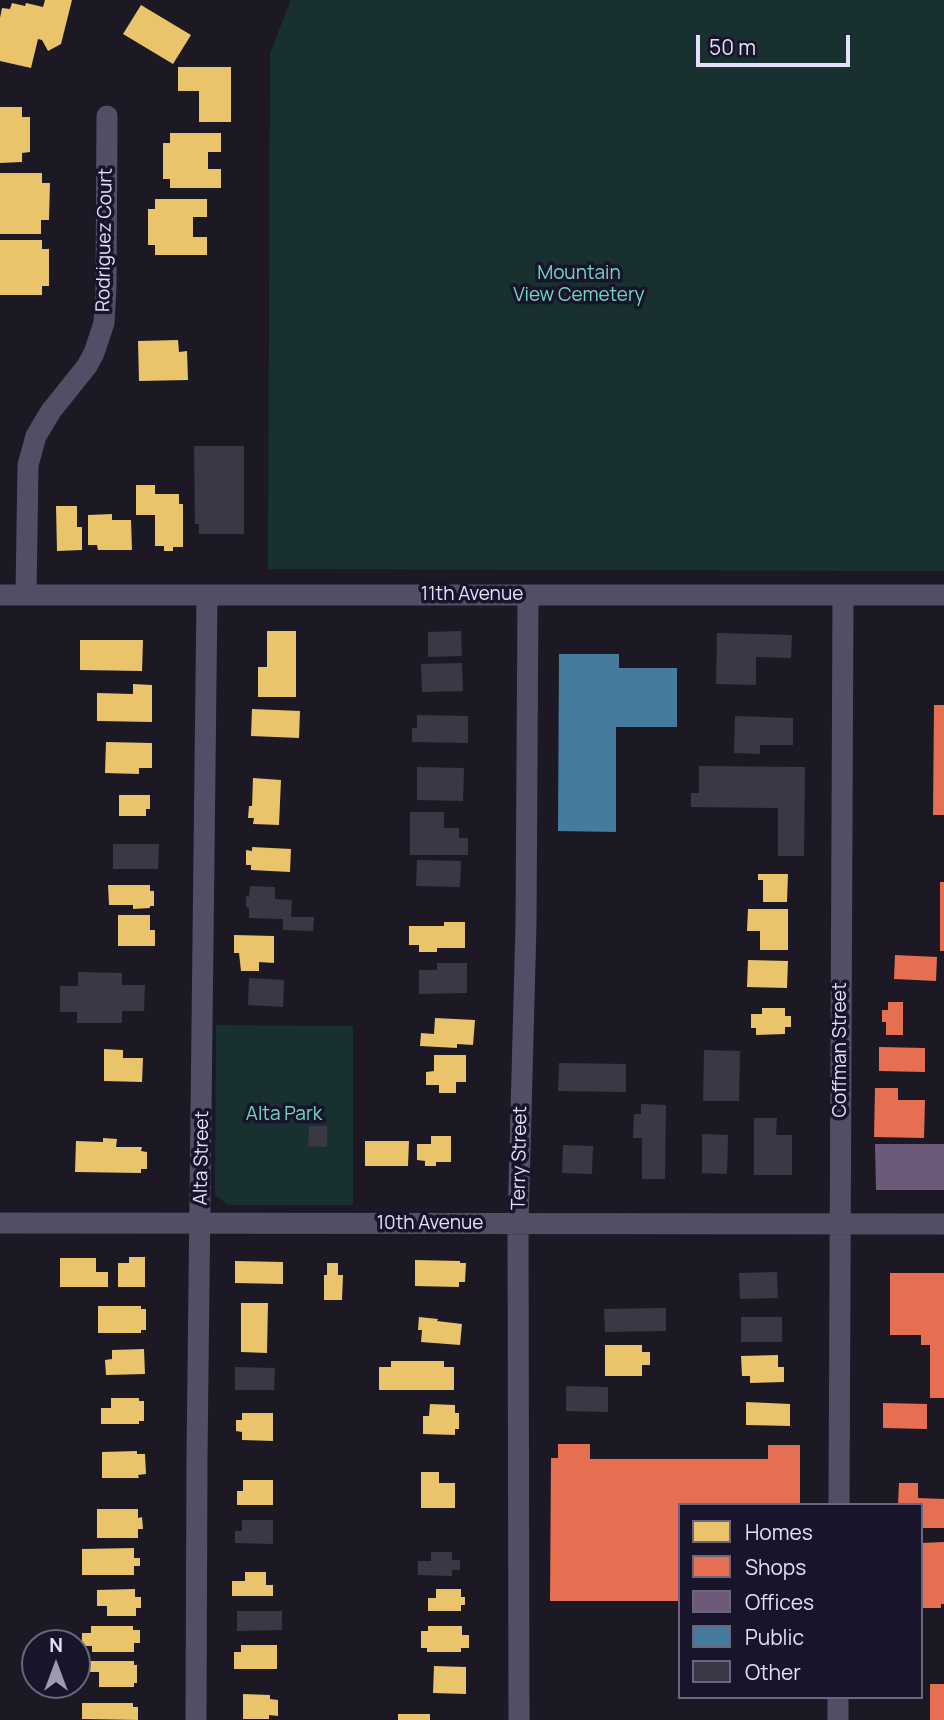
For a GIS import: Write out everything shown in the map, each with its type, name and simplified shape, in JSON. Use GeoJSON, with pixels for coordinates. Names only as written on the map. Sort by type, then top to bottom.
{"type":"FeatureCollection","features":[{"type":"Feature","properties":{"kind":"street","name":"Rodriguez Court"},"geometry":{"type":"LineString","coordinates":[[26,595],[28,465],[36,436],[51,411],[87,366],[104,323],[107,116]]}},
{"type":"Feature","properties":{"kind":"street","name":"11th Avenue"},"geometry":{"type":"LineString","coordinates":[[0,595],[944,595]]}},
{"type":"Feature","properties":{"kind":"street","name":"Alta Street"},"geometry":{"type":"LineString","coordinates":[[196,1720],[207,595]]}},
{"type":"Feature","properties":{"kind":"street","name":"Terry Street"},"geometry":{"type":"LineString","coordinates":[[519,1720],[518,1224],[526,925],[528,595]]}},
{"type":"Feature","properties":{"kind":"street","name":"Coffman Street"},"geometry":{"type":"LineString","coordinates":[[839,1503],[844,595]]}},
{"type":"Feature","properties":{"kind":"street","name":"10th Avenue"},"geometry":{"type":"LineString","coordinates":[[0,1223],[944,1224]]}},
{"type":"Feature","properties":{"kind":"street"},"geometry":{"type":"LineString","coordinates":[[838,1699],[838,1720]]}},
{"type":"Feature","properties":{"kind":"green space","name":"Mountain View Cemetery"},"geometry":{"type":"Polygon","coordinates":[[[291,0],[944,0],[944,571],[268,569],[270,53],[291,0]]]}},
{"type":"Feature","properties":{"kind":"green space","name":"Alta Park"},"geometry":{"type":"Polygon","coordinates":[[[216,1025],[353,1026],[353,1205],[228,1205],[215,1195],[216,1025]]]}},
{"type":"Feature","properties":{"kind":"building: Homes"},"geometry":{"type":"Polygon","coordinates":[[[45,0],[72,0],[61,44],[48,51],[42,40],[38,39],[31,68],[0,61],[2,8],[10,9],[12,3],[43,7],[45,0]]]}},
{"type":"Feature","properties":{"kind":"building: Homes"},"geometry":{"type":"Polygon","coordinates":[[[141,5],[191,35],[173,64],[123,34],[141,5]]]}},
{"type":"Feature","properties":{"kind":"building: Homes"},"geometry":{"type":"Polygon","coordinates":[[[178,67],[231,67],[231,122],[199,122],[199,91],[178,91],[178,67]]]}},
{"type":"Feature","properties":{"kind":"building: Homes"},"geometry":{"type":"Polygon","coordinates":[[[0,107],[22,107],[22,117],[30,117],[30,152],[22,153],[22,162],[0,163],[0,107]]]}},
{"type":"Feature","properties":{"kind":"building: Homes"},"geometry":{"type":"Polygon","coordinates":[[[170,133],[221,133],[221,152],[208,152],[208,169],[221,169],[221,188],[170,188],[170,179],[163,179],[163,143],[170,143],[170,133]]]}},
{"type":"Feature","properties":{"kind":"building: Homes"},"geometry":{"type":"Polygon","coordinates":[[[0,173],[42,173],[42,183],[50,183],[49,220],[41,220],[41,234],[0,234],[0,173]]]}},
{"type":"Feature","properties":{"kind":"building: Homes"},"geometry":{"type":"Polygon","coordinates":[[[155,199],[207,199],[207,217],[193,217],[193,237],[207,237],[207,255],[155,255],[155,245],[148,245],[148,209],[155,209],[155,199]]]}},
{"type":"Feature","properties":{"kind":"building: Homes"},"geometry":{"type":"Polygon","coordinates":[[[0,240],[42,240],[42,249],[49,249],[49,286],[42,286],[42,295],[0,295],[0,240]]]}},
{"type":"Feature","properties":{"kind":"building: Homes"},"geometry":{"type":"Polygon","coordinates":[[[178,340],[179,352],[187,351],[188,380],[139,381],[138,341],[178,340]]]}},
{"type":"Feature","properties":{"kind":"building: Homes"},"geometry":{"type":"Polygon","coordinates":[[[136,485],[155,485],[155,494],[179,494],[179,504],[183,504],[183,547],[164,551],[164,546],[155,546],[155,515],[136,515],[136,485]]]}},
{"type":"Feature","properties":{"kind":"building: Homes"},"geometry":{"type":"Polygon","coordinates":[[[56,506],[77,506],[77,527],[82,527],[82,550],[57,551],[56,506]]]}},
{"type":"Feature","properties":{"kind":"building: Homes"},"geometry":{"type":"Polygon","coordinates":[[[112,514],[112,520],[131,520],[132,550],[98,550],[97,545],[88,545],[88,515],[112,514]]]}},
{"type":"Feature","properties":{"kind":"building: Homes"},"geometry":{"type":"Polygon","coordinates":[[[267,631],[296,631],[296,697],[258,697],[258,667],[267,667],[267,631]]]}},
{"type":"Feature","properties":{"kind":"building: Homes"},"geometry":{"type":"Polygon","coordinates":[[[80,640],[143,640],[142,671],[80,670],[80,640]]]}},
{"type":"Feature","properties":{"kind":"building: Homes"},"geometry":{"type":"Polygon","coordinates":[[[133,684],[152,685],[152,722],[97,721],[97,693],[133,694],[133,684]]]}},
{"type":"Feature","properties":{"kind":"building: Homes"},"geometry":{"type":"Polygon","coordinates":[[[252,709],[300,711],[299,738],[251,736],[252,709]]]}},
{"type":"Feature","properties":{"kind":"building: Homes"},"geometry":{"type":"Polygon","coordinates":[[[106,742],[152,743],[152,768],[139,768],[139,774],[105,773],[106,742]]]}},
{"type":"Feature","properties":{"kind":"building: Homes"},"geometry":{"type":"Polygon","coordinates":[[[253,778],[281,780],[279,825],[253,824],[254,818],[248,818],[249,806],[252,806],[253,778]]]}},
{"type":"Feature","properties":{"kind":"building: Homes"},"geometry":{"type":"Polygon","coordinates":[[[119,795],[150,795],[150,809],[146,809],[146,816],[119,816],[119,795]]]}},
{"type":"Feature","properties":{"kind":"building: Homes"},"geometry":{"type":"Polygon","coordinates":[[[252,847],[291,849],[290,872],[251,870],[251,865],[246,865],[246,850],[252,851],[252,847]]]}},
{"type":"Feature","properties":{"kind":"building: Homes"},"geometry":{"type":"Polygon","coordinates":[[[758,874],[788,874],[787,902],[763,902],[763,880],[758,880],[758,874]]]}},
{"type":"Feature","properties":{"kind":"building: Homes"},"geometry":{"type":"Polygon","coordinates":[[[108,885],[150,885],[150,891],[154,891],[154,906],[133,909],[133,905],[109,905],[108,885]]]}},
{"type":"Feature","properties":{"kind":"building: Homes"},"geometry":{"type":"Polygon","coordinates":[[[748,909],[788,909],[788,950],[760,950],[760,931],[747,931],[748,909]]]}},
{"type":"Feature","properties":{"kind":"building: Homes"},"geometry":{"type":"Polygon","coordinates":[[[118,915],[150,915],[150,930],[155,930],[155,946],[118,946],[118,915]]]}},
{"type":"Feature","properties":{"kind":"building: Homes"},"geometry":{"type":"Polygon","coordinates":[[[444,922],[465,922],[465,948],[437,948],[437,952],[419,952],[419,945],[409,945],[409,926],[444,926],[444,922]]]}},
{"type":"Feature","properties":{"kind":"building: Homes"},"geometry":{"type":"Polygon","coordinates":[[[234,935],[274,936],[274,963],[259,962],[259,971],[241,971],[239,953],[234,953],[234,935]]]}},
{"type":"Feature","properties":{"kind":"building: Homes"},"geometry":{"type":"Polygon","coordinates":[[[748,960],[788,961],[787,988],[747,987],[748,960]]]}},
{"type":"Feature","properties":{"kind":"building: Homes"},"geometry":{"type":"Polygon","coordinates":[[[762,1008],[785,1008],[785,1016],[791,1016],[791,1027],[785,1027],[785,1034],[756,1035],[756,1028],[751,1028],[751,1014],[762,1014],[762,1008]]]}},
{"type":"Feature","properties":{"kind":"building: Homes"},"geometry":{"type":"Polygon","coordinates":[[[435,1018],[475,1020],[473,1045],[457,1044],[457,1048],[420,1046],[421,1033],[434,1034],[435,1018]]]}},
{"type":"Feature","properties":{"kind":"building: Homes"},"geometry":{"type":"Polygon","coordinates":[[[104,1049],[123,1050],[123,1058],[143,1058],[142,1082],[104,1081],[104,1049]]]}},
{"type":"Feature","properties":{"kind":"building: Homes"},"geometry":{"type":"Polygon","coordinates":[[[434,1055],[466,1055],[466,1082],[456,1082],[456,1093],[439,1093],[439,1085],[426,1085],[426,1072],[434,1071],[434,1055]]]}},
{"type":"Feature","properties":{"kind":"building: Homes"},"geometry":{"type":"Polygon","coordinates":[[[431,1136],[451,1136],[451,1162],[436,1162],[436,1166],[425,1166],[425,1161],[417,1160],[417,1144],[431,1144],[431,1136]]]}},
{"type":"Feature","properties":{"kind":"building: Homes"},"geometry":{"type":"Polygon","coordinates":[[[103,1138],[117,1139],[116,1147],[142,1147],[141,1151],[147,1152],[147,1169],[141,1169],[141,1173],[75,1172],[76,1141],[103,1142],[103,1138]]]}},
{"type":"Feature","properties":{"kind":"building: Homes"},"geometry":{"type":"Polygon","coordinates":[[[365,1141],[409,1141],[408,1166],[365,1166],[365,1141]]]}},
{"type":"Feature","properties":{"kind":"building: Homes"},"geometry":{"type":"Polygon","coordinates":[[[129,1257],[145,1257],[145,1287],[118,1287],[118,1263],[129,1263],[129,1257]]]}},
{"type":"Feature","properties":{"kind":"building: Homes"},"geometry":{"type":"Polygon","coordinates":[[[60,1258],[96,1258],[96,1272],[108,1272],[108,1287],[60,1287],[60,1258]]]}},
{"type":"Feature","properties":{"kind":"building: Homes"},"geometry":{"type":"Polygon","coordinates":[[[415,1260],[466,1263],[465,1282],[459,1282],[459,1287],[415,1286],[415,1260]]]}},
{"type":"Feature","properties":{"kind":"building: Homes"},"geometry":{"type":"Polygon","coordinates":[[[235,1261],[283,1262],[283,1284],[235,1283],[235,1261]]]}},
{"type":"Feature","properties":{"kind":"building: Homes"},"geometry":{"type":"Polygon","coordinates":[[[327,1263],[338,1263],[338,1275],[343,1275],[342,1300],[324,1300],[327,1263]]]}},
{"type":"Feature","properties":{"kind":"building: Homes"},"geometry":{"type":"Polygon","coordinates":[[[241,1303],[268,1303],[267,1353],[241,1352],[241,1303]]]}},
{"type":"Feature","properties":{"kind":"building: Homes"},"geometry":{"type":"Polygon","coordinates":[[[98,1306],[141,1306],[141,1309],[146,1309],[146,1330],[141,1330],[141,1333],[98,1333],[98,1306]]]}},
{"type":"Feature","properties":{"kind":"building: Homes"},"geometry":{"type":"Polygon","coordinates":[[[419,1317],[462,1324],[460,1345],[421,1342],[419,1317]]]}},
{"type":"Feature","properties":{"kind":"building: Homes"},"geometry":{"type":"Polygon","coordinates":[[[605,1345],[642,1345],[642,1352],[650,1352],[650,1365],[642,1365],[642,1376],[605,1376],[605,1345]]]}},
{"type":"Feature","properties":{"kind":"building: Homes"},"geometry":{"type":"Polygon","coordinates":[[[144,1349],[145,1374],[106,1375],[105,1360],[112,1359],[112,1350],[144,1349]]]}},
{"type":"Feature","properties":{"kind":"building: Homes"},"geometry":{"type":"Polygon","coordinates":[[[778,1355],[778,1367],[784,1367],[784,1382],[750,1383],[750,1376],[742,1376],[741,1356],[778,1355]]]}},
{"type":"Feature","properties":{"kind":"building: Homes"},"geometry":{"type":"Polygon","coordinates":[[[391,1361],[444,1361],[444,1367],[454,1367],[454,1390],[379,1390],[379,1367],[391,1367],[391,1361]]]}},
{"type":"Feature","properties":{"kind":"building: Homes"},"geometry":{"type":"Polygon","coordinates":[[[111,1398],[139,1398],[139,1401],[144,1401],[144,1421],[139,1421],[139,1424],[101,1424],[101,1408],[111,1408],[111,1398]]]}},
{"type":"Feature","properties":{"kind":"building: Homes"},"geometry":{"type":"Polygon","coordinates":[[[746,1402],[790,1404],[790,1426],[746,1425],[746,1402]]]}},
{"type":"Feature","properties":{"kind":"building: Homes"},"geometry":{"type":"Polygon","coordinates":[[[430,1404],[455,1405],[455,1413],[459,1413],[459,1429],[455,1429],[455,1435],[423,1434],[423,1416],[429,1416],[430,1404]]]}},
{"type":"Feature","properties":{"kind":"building: Homes"},"geometry":{"type":"Polygon","coordinates":[[[242,1413],[273,1413],[273,1441],[242,1440],[242,1432],[236,1431],[236,1420],[242,1420],[242,1413]]]}},
{"type":"Feature","properties":{"kind":"building: Homes"},"geometry":{"type":"Polygon","coordinates":[[[137,1451],[137,1454],[145,1454],[146,1474],[138,1475],[139,1478],[102,1478],[102,1452],[137,1451]]]}},
{"type":"Feature","properties":{"kind":"building: Homes"},"geometry":{"type":"Polygon","coordinates":[[[421,1472],[439,1472],[439,1483],[455,1483],[455,1508],[421,1508],[421,1472]]]}},
{"type":"Feature","properties":{"kind":"building: Homes"},"geometry":{"type":"Polygon","coordinates":[[[243,1480],[273,1480],[273,1505],[237,1505],[237,1491],[243,1491],[243,1480]]]}},
{"type":"Feature","properties":{"kind":"building: Homes"},"geometry":{"type":"Polygon","coordinates":[[[97,1509],[138,1509],[138,1518],[142,1517],[143,1529],[138,1529],[138,1538],[97,1538],[97,1509]]]}},
{"type":"Feature","properties":{"kind":"building: Homes"},"geometry":{"type":"Polygon","coordinates":[[[134,1548],[134,1558],[140,1558],[140,1566],[134,1566],[134,1575],[82,1575],[82,1549],[134,1548]]]}},
{"type":"Feature","properties":{"kind":"building: Homes"},"geometry":{"type":"Polygon","coordinates":[[[245,1572],[266,1572],[266,1585],[273,1585],[273,1596],[232,1596],[232,1581],[245,1581],[245,1572]]]}},
{"type":"Feature","properties":{"kind":"building: Homes"},"geometry":{"type":"Polygon","coordinates":[[[135,1589],[135,1597],[141,1597],[141,1608],[136,1608],[136,1616],[107,1616],[107,1606],[97,1606],[97,1590],[135,1589]]]}},
{"type":"Feature","properties":{"kind":"building: Homes"},"geometry":{"type":"Polygon","coordinates":[[[436,1589],[461,1589],[465,1605],[461,1605],[461,1611],[428,1611],[428,1598],[436,1598],[436,1589]]]}},
{"type":"Feature","properties":{"kind":"building: Homes"},"geometry":{"type":"Polygon","coordinates":[[[91,1626],[133,1626],[133,1630],[140,1630],[140,1643],[134,1643],[134,1652],[92,1652],[91,1626]]]}},
{"type":"Feature","properties":{"kind":"building: Homes"},"geometry":{"type":"Polygon","coordinates":[[[428,1626],[462,1626],[462,1635],[469,1635],[469,1648],[461,1648],[461,1652],[427,1652],[427,1648],[421,1648],[421,1631],[428,1631],[428,1626]]]}},
{"type":"Feature","properties":{"kind":"building: Homes"},"geometry":{"type":"Polygon","coordinates":[[[241,1645],[277,1645],[277,1669],[234,1669],[234,1652],[241,1652],[241,1645]]]}},
{"type":"Feature","properties":{"kind":"building: Homes"},"geometry":{"type":"Polygon","coordinates":[[[91,1661],[134,1661],[134,1665],[137,1665],[137,1683],[134,1683],[134,1687],[99,1687],[99,1672],[91,1672],[91,1661]]]}},
{"type":"Feature","properties":{"kind":"building: Homes"},"geometry":{"type":"Polygon","coordinates":[[[434,1666],[466,1667],[466,1694],[433,1693],[434,1666]]]}},
{"type":"Feature","properties":{"kind":"building: Homes"},"geometry":{"type":"Polygon","coordinates":[[[243,1694],[270,1695],[270,1699],[278,1700],[278,1716],[269,1715],[269,1719],[243,1719],[243,1694]]]}},
{"type":"Feature","properties":{"kind":"building: Homes"},"geometry":{"type":"Polygon","coordinates":[[[82,1703],[133,1703],[133,1707],[138,1707],[138,1720],[82,1719],[82,1703]]]}},
{"type":"Feature","properties":{"kind":"building: Homes"},"geometry":{"type":"Polygon","coordinates":[[[398,1714],[430,1714],[430,1720],[398,1720],[398,1714]]]}},
{"type":"Feature","properties":{"kind":"building: Shops"},"geometry":{"type":"Polygon","coordinates":[[[934,705],[944,705],[944,815],[933,815],[934,705]]]}},
{"type":"Feature","properties":{"kind":"building: Shops"},"geometry":{"type":"Polygon","coordinates":[[[940,882],[944,882],[944,951],[940,951],[940,882]]]}},
{"type":"Feature","properties":{"kind":"building: Shops"},"geometry":{"type":"Polygon","coordinates":[[[895,955],[937,957],[936,981],[894,979],[895,955]]]}},
{"type":"Feature","properties":{"kind":"building: Shops"},"geometry":{"type":"Polygon","coordinates":[[[888,1002],[903,1002],[903,1035],[886,1035],[882,1010],[888,1010],[888,1002]]]}},
{"type":"Feature","properties":{"kind":"building: Shops"},"geometry":{"type":"Polygon","coordinates":[[[879,1047],[925,1048],[925,1072],[879,1071],[879,1047]]]}},
{"type":"Feature","properties":{"kind":"building: Shops"},"geometry":{"type":"Polygon","coordinates":[[[875,1088],[898,1088],[898,1100],[925,1100],[924,1138],[874,1137],[875,1088]]]}},
{"type":"Feature","properties":{"kind":"building: Shops"},"geometry":{"type":"Polygon","coordinates":[[[890,1273],[944,1273],[944,1398],[930,1398],[930,1345],[921,1345],[921,1335],[890,1335],[890,1273]]]}},
{"type":"Feature","properties":{"kind":"building: Shops"},"geometry":{"type":"Polygon","coordinates":[[[883,1403],[927,1404],[927,1429],[883,1428],[883,1403]]]}},
{"type":"Feature","properties":{"kind":"building: Shops"},"geometry":{"type":"Polygon","coordinates":[[[558,1444],[590,1444],[590,1459],[768,1459],[768,1445],[800,1445],[800,1503],[678,1503],[678,1601],[550,1601],[551,1458],[558,1458],[558,1444]]]}},
{"type":"Feature","properties":{"kind":"building: Shops"},"geometry":{"type":"Polygon","coordinates":[[[899,1483],[918,1483],[918,1498],[944,1499],[944,1528],[923,1528],[923,1503],[898,1503],[899,1483]]]}},
{"type":"Feature","properties":{"kind":"building: Shops"},"geometry":{"type":"Polygon","coordinates":[[[944,1542],[944,1604],[941,1604],[941,1608],[923,1608],[923,1543],[944,1542]]]}},
{"type":"Feature","properties":{"kind":"building: Shops"},"geometry":{"type":"Polygon","coordinates":[[[930,1684],[944,1684],[944,1720],[930,1720],[930,1684]]]}},
{"type":"Feature","properties":{"kind":"building: Offices"},"geometry":{"type":"Polygon","coordinates":[[[875,1144],[944,1144],[944,1190],[876,1190],[875,1144]]]}},
{"type":"Feature","properties":{"kind":"building: Public"},"geometry":{"type":"Polygon","coordinates":[[[559,654],[619,654],[619,668],[677,668],[677,727],[616,727],[616,832],[558,831],[559,654]]]}},
{"type":"Feature","properties":{"kind":"building: Other"},"geometry":{"type":"Polygon","coordinates":[[[194,446],[244,446],[244,534],[199,534],[199,524],[195,524],[194,446]]]}},
{"type":"Feature","properties":{"kind":"building: Other"},"geometry":{"type":"Polygon","coordinates":[[[461,631],[462,656],[428,657],[428,632],[461,631]]]}},
{"type":"Feature","properties":{"kind":"building: Other"},"geometry":{"type":"Polygon","coordinates":[[[717,633],[792,635],[791,658],[756,657],[756,685],[716,684],[717,633]]]}},
{"type":"Feature","properties":{"kind":"building: Other"},"geometry":{"type":"Polygon","coordinates":[[[462,663],[463,691],[422,692],[421,664],[462,663]]]}},
{"type":"Feature","properties":{"kind":"building: Other"},"geometry":{"type":"Polygon","coordinates":[[[417,715],[468,716],[468,743],[412,742],[412,728],[417,728],[417,715]]]}},
{"type":"Feature","properties":{"kind":"building: Other"},"geometry":{"type":"Polygon","coordinates":[[[735,716],[793,718],[793,745],[760,745],[760,754],[734,753],[735,716]]]}},
{"type":"Feature","properties":{"kind":"building: Other"},"geometry":{"type":"Polygon","coordinates":[[[699,766],[805,767],[804,856],[778,856],[778,808],[691,807],[691,793],[699,793],[699,766]]]}},
{"type":"Feature","properties":{"kind":"building: Other"},"geometry":{"type":"Polygon","coordinates":[[[417,767],[464,768],[463,801],[417,800],[417,767]]]}},
{"type":"Feature","properties":{"kind":"building: Other"},"geometry":{"type":"Polygon","coordinates":[[[410,812],[444,812],[444,828],[459,828],[459,838],[468,838],[468,855],[410,855],[410,812]]]}},
{"type":"Feature","properties":{"kind":"building: Other"},"geometry":{"type":"Polygon","coordinates":[[[113,844],[159,844],[158,869],[113,869],[113,844]]]}},
{"type":"Feature","properties":{"kind":"building: Other"},"geometry":{"type":"Polygon","coordinates":[[[417,860],[461,861],[460,887],[416,886],[417,860]]]}},
{"type":"Feature","properties":{"kind":"building: Other"},"geometry":{"type":"Polygon","coordinates":[[[250,886],[275,887],[275,899],[292,900],[291,917],[314,917],[313,931],[283,930],[283,919],[249,918],[246,896],[249,897],[250,886]]]}},
{"type":"Feature","properties":{"kind":"building: Other"},"geometry":{"type":"Polygon","coordinates":[[[437,963],[467,963],[467,993],[419,994],[419,970],[437,970],[437,963]]]}},
{"type":"Feature","properties":{"kind":"building: Other"},"geometry":{"type":"Polygon","coordinates":[[[78,972],[122,973],[122,985],[145,985],[144,1011],[122,1011],[122,1023],[77,1023],[77,1012],[60,1012],[60,986],[78,986],[78,972]]]}},
{"type":"Feature","properties":{"kind":"building: Other"},"geometry":{"type":"Polygon","coordinates":[[[249,978],[284,980],[283,1007],[248,1005],[249,978]]]}},
{"type":"Feature","properties":{"kind":"building: Other"},"geometry":{"type":"Polygon","coordinates":[[[704,1050],[740,1051],[739,1101],[703,1101],[704,1050]]]}},
{"type":"Feature","properties":{"kind":"building: Other"},"geometry":{"type":"Polygon","coordinates":[[[559,1063],[626,1064],[626,1092],[558,1091],[559,1063]]]}},
{"type":"Feature","properties":{"kind":"building: Other"},"geometry":{"type":"Polygon","coordinates":[[[641,1104],[666,1105],[665,1179],[642,1179],[642,1138],[633,1138],[634,1114],[641,1114],[641,1104]]]}},
{"type":"Feature","properties":{"kind":"building: Other"},"geometry":{"type":"Polygon","coordinates":[[[754,1118],[777,1118],[776,1135],[792,1135],[792,1175],[754,1175],[754,1118]]]}},
{"type":"Feature","properties":{"kind":"building: Other"},"geometry":{"type":"Polygon","coordinates":[[[309,1126],[327,1126],[327,1147],[308,1146],[309,1126]]]}},
{"type":"Feature","properties":{"kind":"building: Other"},"geometry":{"type":"Polygon","coordinates":[[[702,1134],[728,1135],[727,1174],[702,1173],[702,1134]]]}},
{"type":"Feature","properties":{"kind":"building: Other"},"geometry":{"type":"Polygon","coordinates":[[[563,1145],[593,1146],[592,1174],[562,1173],[563,1145]]]}},
{"type":"Feature","properties":{"kind":"building: Other"},"geometry":{"type":"Polygon","coordinates":[[[777,1272],[778,1298],[740,1299],[739,1273],[777,1272]]]}},
{"type":"Feature","properties":{"kind":"building: Other"},"geometry":{"type":"Polygon","coordinates":[[[666,1308],[666,1331],[605,1332],[604,1309],[666,1308]]]}},
{"type":"Feature","properties":{"kind":"building: Other"},"geometry":{"type":"Polygon","coordinates":[[[741,1317],[782,1317],[782,1342],[741,1342],[741,1317]]]}},
{"type":"Feature","properties":{"kind":"building: Other"},"geometry":{"type":"Polygon","coordinates":[[[235,1367],[275,1368],[274,1390],[235,1390],[235,1367]]]}},
{"type":"Feature","properties":{"kind":"building: Other"},"geometry":{"type":"Polygon","coordinates":[[[566,1386],[608,1387],[608,1412],[566,1411],[566,1386]]]}},
{"type":"Feature","properties":{"kind":"building: Other"},"geometry":{"type":"Polygon","coordinates":[[[242,1520],[273,1520],[273,1544],[235,1543],[235,1531],[242,1531],[242,1520]]]}},
{"type":"Feature","properties":{"kind":"building: Other"},"geometry":{"type":"Polygon","coordinates":[[[431,1552],[452,1552],[452,1560],[460,1560],[460,1570],[452,1570],[452,1576],[418,1575],[418,1561],[431,1561],[431,1552]]]}},
{"type":"Feature","properties":{"kind":"building: Other"},"geometry":{"type":"Polygon","coordinates":[[[237,1611],[282,1611],[282,1630],[237,1631],[237,1611]]]}}]}
